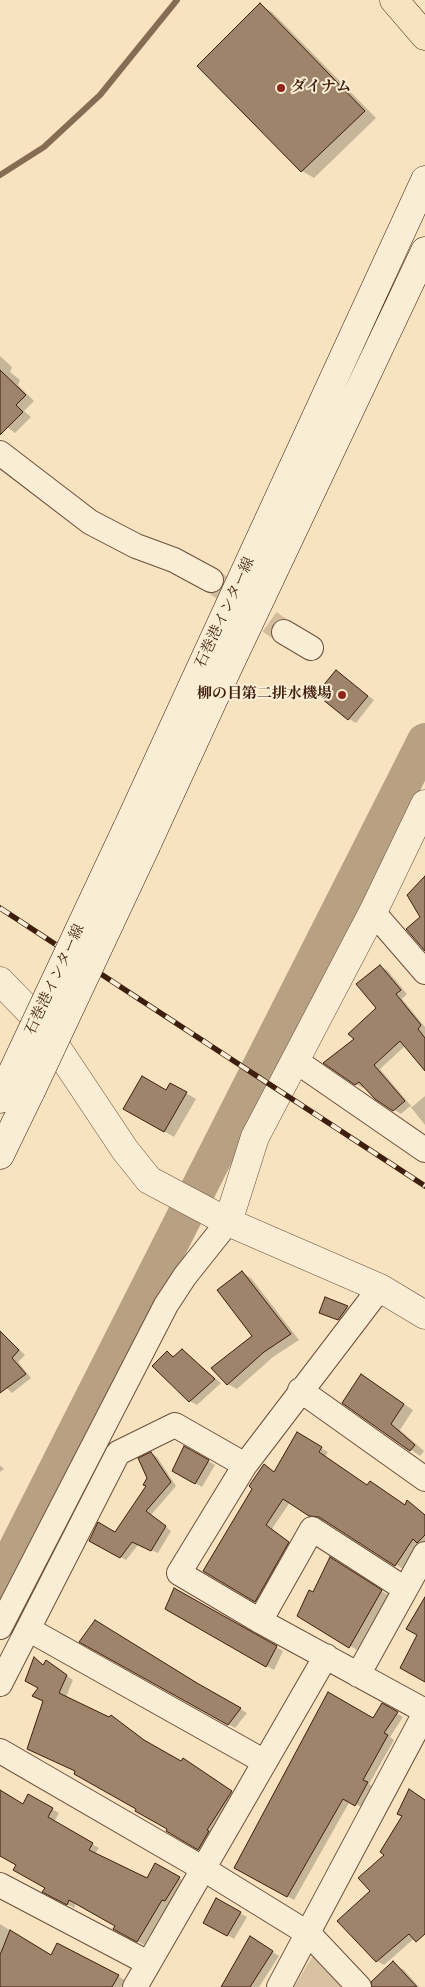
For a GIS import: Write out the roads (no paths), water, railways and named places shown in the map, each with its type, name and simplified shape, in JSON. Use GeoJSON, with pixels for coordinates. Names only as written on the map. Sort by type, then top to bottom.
{"type":"FeatureCollection","features":[{"type":"Feature","properties":{"kind":"highway"},"geometry":{"type":"LineString","coordinates":[[394,0],[425,36]]}},
{"type":"Feature","properties":{"kind":"main road","name":"石巻港インター線"},"geometry":{"type":"LineString","coordinates":[[137,836],[425,180]]}},
{"type":"Feature","properties":{"kind":"main road","name":"石巻港インター線"},"geometry":{"type":"LineString","coordinates":[[0,1155],[21,1083],[137,836],[425,251]]}},
{"type":"Feature","properties":{"kind":"main road"},"geometry":{"type":"LineString","coordinates":[[220,1218],[256,1137],[373,912],[425,804]]}},
{"type":"Feature","properties":{"kind":"main road"},"geometry":{"type":"LineString","coordinates":[[0,981],[39,1021],[125,1150],[149,1180],[164,1190],[220,1218],[380,1288],[425,1315]]}},
{"type":"Feature","properties":{"kind":"main road","name":"石巻港インター線"},"geometry":{"type":"LineString","coordinates":[[0,1099],[21,1083]]}},
{"type":"Feature","properties":{"kind":"street"},"geometry":{"type":"LineString","coordinates":[[0,453],[90,522],[136,546],[174,560],[211,580]]}},
{"type":"Feature","properties":{"kind":"street"},"geometry":{"type":"LineString","coordinates":[[284,632],[311,648]]}},
{"type":"Feature","properties":{"kind":"street"},"geometry":{"type":"LineString","coordinates":[[373,912],[425,972]]}},
{"type":"Feature","properties":{"kind":"street"},"geometry":{"type":"LineString","coordinates":[[296,1061],[425,1150]]}},
{"type":"Feature","properties":{"kind":"street"},"geometry":{"type":"LineString","coordinates":[[0,1627],[166,1305],[220,1218]]}},
{"type":"Feature","properties":{"kind":"street"},"geometry":{"type":"LineString","coordinates":[[279,1987],[309,1934],[425,1712],[260,1621],[179,1573],[245,1465],[300,1390],[380,1288]]}},
{"type":"Feature","properties":{"kind":"street"},"geometry":{"type":"LineString","coordinates":[[300,1390],[425,1479]]}},
{"type":"Feature","properties":{"kind":"street"},"geometry":{"type":"LineString","coordinates":[[0,1684],[118,1453],[175,1425],[245,1465]]}},
{"type":"Feature","properties":{"kind":"street"},"geometry":{"type":"LineString","coordinates":[[260,1621],[312,1529],[405,1589]]}},
{"type":"Feature","properties":{"kind":"street"},"geometry":{"type":"LineString","coordinates":[[358,1675],[425,1554]]}},
{"type":"Feature","properties":{"kind":"street"},"geometry":{"type":"LineString","coordinates":[[28,1629],[265,1762]]}},
{"type":"Feature","properties":{"kind":"street"},"geometry":{"type":"LineString","coordinates":[[135,1987],[326,1656]]}},
{"type":"Feature","properties":{"kind":"street"},"geometry":{"type":"LineString","coordinates":[[0,1751],[202,1868],[309,1934],[359,1987]]}},
{"type":"Feature","properties":{"kind":"street"},"geometry":{"type":"LineString","coordinates":[[0,1885],[148,1963]]}},
{"type":"Feature","properties":{"kind":"waterway"},"geometry":{"type":"LineString","coordinates":[[0,175],[44,147],[100,95],[177,0]]}},
{"type":"Feature","properties":{"kind":"waterway"},"geometry":{"type":"LineString","coordinates":[[0,1581],[425,741]]}},
{"type":"Feature","properties":{"kind":"tunnel"},"geometry":{"type":"LineString","coordinates":[[211,580],[284,632]]}},
{"type":"Feature","properties":{"kind":"railway"},"geometry":{"type":"LineString","coordinates":[[0,908],[425,1186]]}},
{"type":"Feature","properties":{"kind":"place","name":"ダイナム"},"geometry":{"type":"Point","coordinates":[281,88]}},
{"type":"Feature","properties":{"kind":"place","name":"柳の目第二排水機場"},"geometry":{"type":"Point","coordinates":[342,695]}}]}
